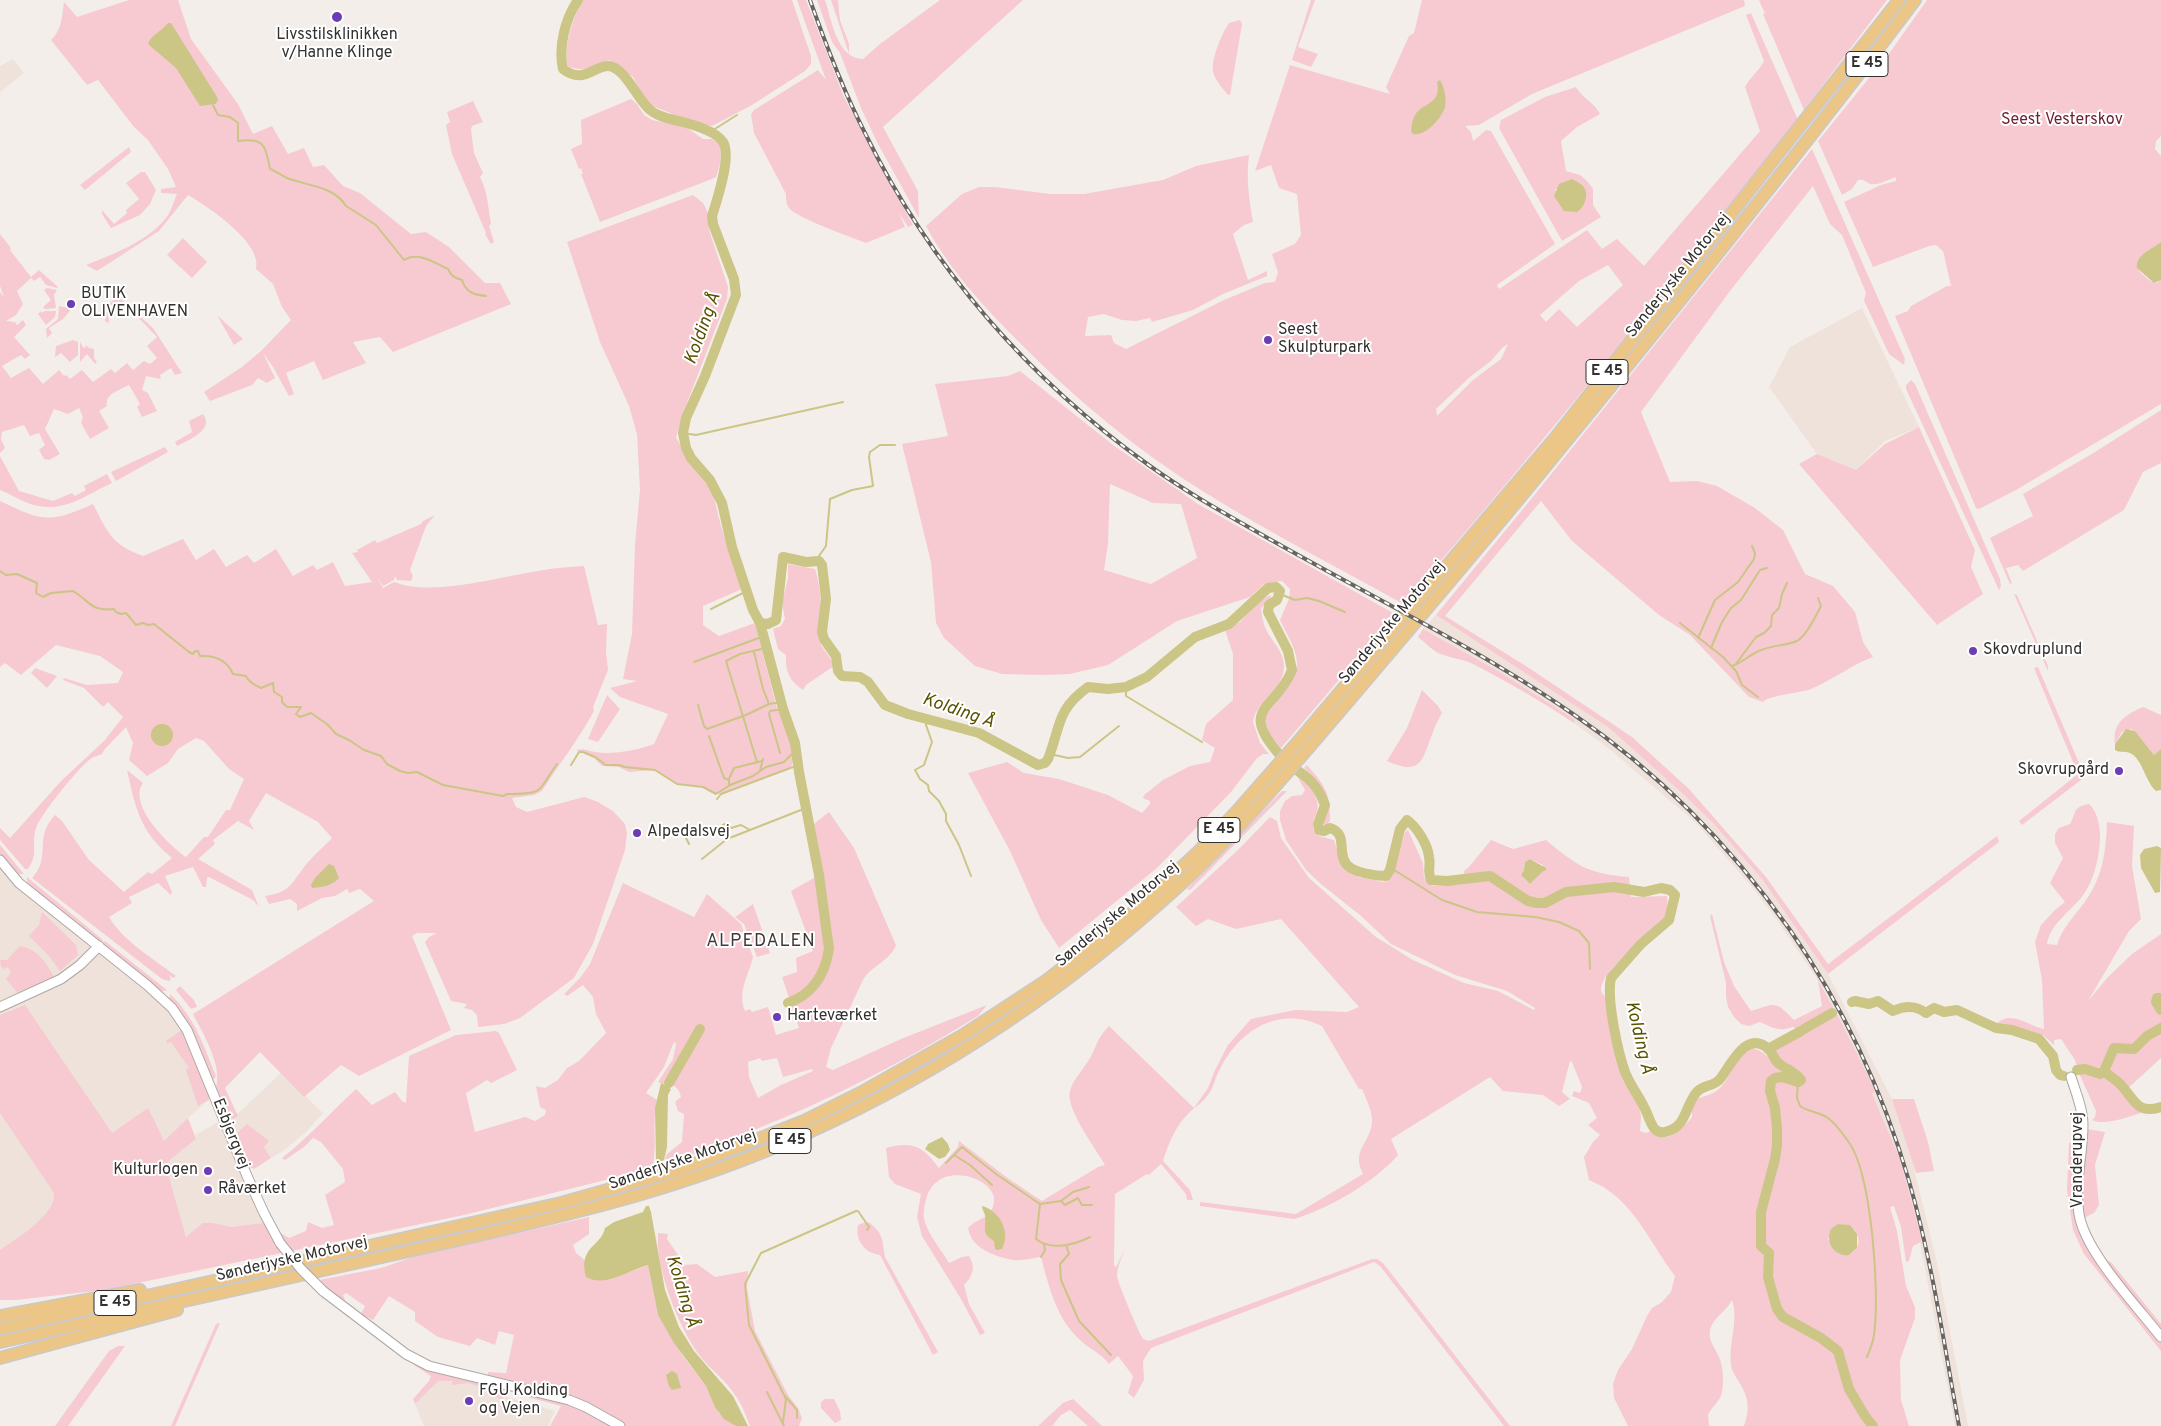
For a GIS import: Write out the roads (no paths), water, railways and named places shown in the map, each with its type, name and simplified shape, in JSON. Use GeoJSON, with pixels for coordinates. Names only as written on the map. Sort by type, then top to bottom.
{"type":"FeatureCollection","features":[{"type":"Feature","properties":{"kind":"highway","name":"Sønderjyske Motorvej"},"geometry":{"type":"LineString","coordinates":[[0,1329],[561,1203],[682,1169],[804,1120],[911,1066],[977,1026],[1080,956],[1128,917],[1196,854],[1297,743],[1555,438],[1899,0]]}},
{"type":"Feature","properties":{"kind":"highway","name":"Sønderjyske Motorvej"},"geometry":{"type":"LineString","coordinates":[[0,1342],[547,1220],[608,1204],[718,1170],[781,1145],[842,1117],[958,1054],[1044,997],[1109,947],[1166,898],[1270,793],[1448,584],[1721,252],[1915,0]]}},
{"type":"Feature","properties":{"kind":"highway"},"geometry":{"type":"LineString","coordinates":[[0,1358],[336,1267]]}},
{"type":"Feature","properties":{"kind":"highway"},"geometry":{"type":"LineString","coordinates":[[0,1316],[166,1285],[231,1277]]}},
{"type":"Feature","properties":{"kind":"highway"},"geometry":{"type":"LineString","coordinates":[[0,1309],[63,1304]]}},
{"type":"Feature","properties":{"kind":"highway"},"geometry":{"type":"LineString","coordinates":[[0,1352],[76,1336]]}},
{"type":"Feature","properties":{"kind":"main road","name":"Esbjergvej"},"geometry":{"type":"LineString","coordinates":[[0,860],[19,883],[163,999],[181,1020],[200,1058],[264,1213],[280,1242],[301,1269],[323,1291],[406,1354],[429,1366],[569,1400],[620,1426]]}},
{"type":"Feature","properties":{"kind":"main road"},"geometry":{"type":"LineString","coordinates":[[0,1007],[61,980],[99,946]]}},
{"type":"Feature","properties":{"kind":"main road","name":"Vranderupvej"},"geometry":{"type":"LineString","coordinates":[[2071,1077],[2079,1101],[2083,1124],[2077,1200],[2083,1230],[2098,1257],[2161,1338]]}},
{"type":"Feature","properties":{"kind":"waterway","name":"Kolding Å"},"geometry":{"type":"LineString","coordinates":[[578,0],[569,16],[564,33],[561,52],[563,69],[570,73],[583,75],[604,66],[615,68],[655,114],[710,132],[720,138],[725,149],[726,157],[723,178],[712,216],[713,224],[734,279],[736,295],[705,376],[686,418],[683,433],[686,448],[691,458],[710,480],[722,503],[732,547],[753,610],[760,623],[783,709],[795,743],[819,875],[829,949],[821,975],[811,989],[788,1003]]}},
{"type":"Feature","properties":{"kind":"waterway"},"geometry":{"type":"LineString","coordinates":[[213,105],[218,115],[230,117],[238,123],[238,141],[254,141],[263,145],[270,169],[287,178],[335,194],[346,206],[376,225],[404,260],[421,257],[432,261],[448,269],[450,273],[462,280],[468,291],[486,296]]}},
{"type":"Feature","properties":{"kind":"waterway"},"geometry":{"type":"LineString","coordinates":[[710,132],[737,115]]}},
{"type":"Feature","properties":{"kind":"waterway"},"geometry":{"type":"LineString","coordinates":[[683,433],[696,435],[843,402]]}},
{"type":"Feature","properties":{"kind":"waterway"},"geometry":{"type":"LineString","coordinates":[[816,560],[826,546],[830,499],[852,490],[873,486],[870,452],[880,445],[895,445]]}},
{"type":"Feature","properties":{"kind":"waterway"},"geometry":{"type":"LineString","coordinates":[[1698,638],[1715,600],[1738,582],[1754,559],[1755,553],[1752,546]]}},
{"type":"Feature","properties":{"kind":"waterway","name":"Kolding Å"},"geometry":{"type":"LineString","coordinates":[[760,623],[768,624],[776,620],[783,557],[806,562],[819,561],[822,565],[826,599],[822,632],[824,639],[836,656],[838,671],[842,676],[860,677],[868,682],[885,705],[908,714],[979,733],[1038,765],[1045,763],[1048,759],[1061,719],[1070,703],[1088,687],[1108,689],[1126,687],[1147,677],[1195,637],[1229,624],[1268,588],[1276,587],[1280,591],[1277,600],[1269,605],[1268,612],[1288,651],[1292,670],[1285,683],[1264,709],[1261,717],[1261,727],[1267,739],[1279,754]]}},
{"type":"Feature","properties":{"kind":"waterway"},"geometry":{"type":"LineString","coordinates":[[1711,648],[1722,622],[1731,608],[1741,600],[1760,570],[1767,568]]}},
{"type":"Feature","properties":{"kind":"waterway"},"geometry":{"type":"LineString","coordinates":[[0,571],[6,575],[17,574],[37,583],[36,593],[43,597],[51,593],[73,591],[95,607],[114,609],[121,614],[126,613],[136,625],[143,623],[148,625],[154,624],[189,652],[193,654],[195,651],[198,651],[200,656],[211,656],[220,659],[228,665],[233,674],[246,676],[250,682],[261,688],[273,683],[274,692],[282,697],[282,702],[287,707],[301,707],[296,714],[300,717],[311,713],[327,724],[336,734],[364,750],[381,756],[387,764],[400,771],[408,773],[417,772],[443,785],[503,796],[539,790],[557,764]]}},
{"type":"Feature","properties":{"kind":"waterway"},"geometry":{"type":"LineString","coordinates":[[1735,665],[1756,637],[1764,633],[1771,626],[1772,615],[1779,608],[1787,583]]}},
{"type":"Feature","properties":{"kind":"waterway"},"geometry":{"type":"LineString","coordinates":[[711,609],[747,591]]}},
{"type":"Feature","properties":{"kind":"waterway"},"geometry":{"type":"LineString","coordinates":[[1280,594],[1295,600],[1307,598],[1319,601],[1345,612]]}},
{"type":"Feature","properties":{"kind":"waterway"},"geometry":{"type":"LineString","coordinates":[[1732,666],[1764,649],[1792,643],[1800,639],[1821,606],[1818,598]]}},
{"type":"Feature","properties":{"kind":"waterway"},"geometry":{"type":"LineString","coordinates":[[1680,623],[1723,657],[1736,671],[1742,685],[1758,697]]}},
{"type":"Feature","properties":{"kind":"waterway"},"geometry":{"type":"LineString","coordinates":[[694,662],[764,636]]}},
{"type":"Feature","properties":{"kind":"waterway"},"geometry":{"type":"LineString","coordinates":[[757,762],[726,661],[740,654],[766,648]]}},
{"type":"Feature","properties":{"kind":"waterway"},"geometry":{"type":"LineString","coordinates":[[754,652],[763,689],[769,704]]}},
{"type":"Feature","properties":{"kind":"waterway"},"geometry":{"type":"LineString","coordinates":[[1126,687],[1126,696],[1202,742]]}},
{"type":"Feature","properties":{"kind":"waterway"},"geometry":{"type":"LineString","coordinates":[[698,705],[704,726],[707,729],[746,715],[769,704],[781,702]]}},
{"type":"Feature","properties":{"kind":"waterway"},"geometry":{"type":"LineString","coordinates":[[780,753],[769,714],[770,711],[783,709]]}},
{"type":"Feature","properties":{"kind":"waterway"},"geometry":{"type":"LineString","coordinates":[[927,718],[926,725],[932,742],[924,765],[915,770],[920,779],[928,785],[929,791],[939,801],[946,814],[946,821],[959,845],[971,876]]}},
{"type":"Feature","properties":{"kind":"waterway"},"geometry":{"type":"LineString","coordinates":[[1050,754],[1068,758],[1080,757],[1119,726]]}},
{"type":"Feature","properties":{"kind":"waterway"},"geometry":{"type":"LineString","coordinates":[[709,736],[724,778],[729,780]]}},
{"type":"Feature","properties":{"kind":"waterway"},"geometry":{"type":"LineString","coordinates":[[571,765],[579,752],[583,752],[595,757],[606,765],[655,770],[677,784],[703,787],[716,794],[730,785],[753,776],[766,767],[784,762],[791,755],[798,754]]}},
{"type":"Feature","properties":{"kind":"waterway"},"geometry":{"type":"LineString","coordinates":[[760,771],[763,759]]}},
{"type":"Feature","properties":{"kind":"waterway"},"geometry":{"type":"LineString","coordinates":[[729,785],[729,779],[734,768],[762,761]]}},
{"type":"Feature","properties":{"kind":"waterway"},"geometry":{"type":"LineString","coordinates":[[717,799],[721,794],[793,767],[797,763]]}},
{"type":"Feature","properties":{"kind":"waterway","name":"Kolding Å"},"geometry":{"type":"LineString","coordinates":[[1298,771],[1314,785],[1325,805],[1318,824],[1319,830],[1324,831],[1330,828],[1336,831],[1341,839],[1344,860],[1347,865],[1360,872],[1386,876],[1390,870],[1400,829],[1407,820],[1418,832],[1427,847],[1431,880],[1447,881],[1490,876],[1528,901],[1537,903],[1545,903],[1566,892],[1614,887],[1644,892],[1661,888],[1670,890],[1675,895],[1669,920],[1641,944],[1611,978],[1611,1011],[1625,1072],[1643,1104],[1652,1125],[1657,1131],[1661,1132],[1672,1130],[1677,1126],[1696,1093],[1719,1080],[1739,1052],[1753,1043],[1760,1044],[1769,1049],[1777,1062],[1801,1080],[1798,1082],[1782,1077],[1771,1081],[1770,1091],[1775,1108],[1777,1146],[1761,1212],[1761,1246],[1769,1253],[1768,1277],[1777,1309],[1783,1317],[1821,1338],[1838,1351],[1849,1389],[1873,1426]]}},
{"type":"Feature","properties":{"kind":"waterway"},"geometry":{"type":"LineString","coordinates":[[702,859],[727,839],[806,808]]}},
{"type":"Feature","properties":{"kind":"waterway"},"geometry":{"type":"LineString","coordinates":[[689,844],[685,836],[698,829],[710,832],[725,824],[731,828],[741,825],[750,830]]}},
{"type":"Feature","properties":{"kind":"waterway"},"geometry":{"type":"LineString","coordinates":[[1391,868],[1442,900],[1477,912],[1535,917],[1559,922],[1579,931],[1589,943],[1590,969]]}},
{"type":"Feature","properties":{"kind":"waterway"},"geometry":{"type":"LineString","coordinates":[[2161,998],[2157,998],[2156,1002],[2161,1010]]}},
{"type":"Feature","properties":{"kind":"waterway"},"geometry":{"type":"LineString","coordinates":[[1852,1002],[1869,1004],[1878,1001],[1893,1011],[1910,1007],[1926,1013],[1934,1008],[1944,1012],[1957,1010],[1996,1028],[2012,1030],[2039,1039],[2053,1056],[2056,1070],[2060,1075],[2064,1076]]}},
{"type":"Feature","properties":{"kind":"waterway"},"geometry":{"type":"LineString","coordinates":[[1804,1029],[1832,1013]]}},
{"type":"Feature","properties":{"kind":"waterway"},"geometry":{"type":"LineString","coordinates":[[2104,1071],[2114,1048],[2134,1049],[2147,1036],[2161,1028]]}},
{"type":"Feature","properties":{"kind":"waterway"},"geometry":{"type":"LineString","coordinates":[[669,1083],[700,1029]]}},
{"type":"Feature","properties":{"kind":"waterway"},"geometry":{"type":"LineString","coordinates":[[1768,1049],[1801,1031]]}},
{"type":"Feature","properties":{"kind":"waterway"},"geometry":{"type":"LineString","coordinates":[[2077,1070],[2085,1069],[2100,1074],[2104,1071]]}},
{"type":"Feature","properties":{"kind":"waterway"},"geometry":{"type":"LineString","coordinates":[[2104,1071],[2120,1084],[2141,1107],[2146,1109],[2161,1107]]}},
{"type":"Feature","properties":{"kind":"waterway"},"geometry":{"type":"LineString","coordinates":[[1798,1082],[1797,1098],[1800,1106],[1831,1120],[1848,1141],[1856,1157],[1863,1179],[1872,1235],[1876,1292],[1874,1335],[1867,1357]]}},
{"type":"Feature","properties":{"kind":"waterway"},"geometry":{"type":"LineString","coordinates":[[946,1163],[962,1147],[996,1174],[1040,1204],[1061,1201],[1073,1192],[1089,1187]]}},
{"type":"Feature","properties":{"kind":"waterway"},"geometry":{"type":"LineString","coordinates":[[954,1155],[970,1165],[992,1185]]}},
{"type":"Feature","properties":{"kind":"waterway"},"geometry":{"type":"LineString","coordinates":[[1062,1202],[1065,1205],[1078,1198],[1082,1205],[1092,1205]]}},
{"type":"Feature","properties":{"kind":"waterway"},"geometry":{"type":"LineString","coordinates":[[1040,1204],[1036,1239],[1042,1243],[1063,1246],[1090,1237]]}},
{"type":"Feature","properties":{"kind":"waterway"},"geometry":{"type":"LineString","coordinates":[[783,1422],[786,1399],[749,1325],[745,1284],[761,1253],[856,1211],[858,1211],[869,1227],[867,1230]]}},
{"type":"Feature","properties":{"kind":"waterway"},"geometry":{"type":"LineString","coordinates":[[1041,1257],[1045,1250],[1044,1245]]}},
{"type":"Feature","properties":{"kind":"waterway"},"geometry":{"type":"LineString","coordinates":[[1066,1245],[1069,1254],[1060,1264],[1061,1280],[1079,1321],[1111,1355]]}},
{"type":"Feature","properties":{"kind":"waterway"},"geometry":{"type":"LineString","coordinates":[[767,1392],[784,1426]]}},
{"type":"Feature","properties":{"kind":"waterway"},"geometry":{"type":"LineString","coordinates":[[784,1395],[797,1410],[797,1418]]}},
{"type":"Feature","properties":{"kind":"railway"},"geometry":{"type":"LineString","coordinates":[[810,0],[835,67],[857,117],[891,182],[920,229],[986,317],[1024,358],[1064,396],[1150,466],[1195,496],[1463,645],[1573,714],[1604,736],[1663,786],[1718,840],[1743,869],[1790,930],[1827,989],[1860,1051],[1887,1115],[1899,1148],[1917,1211],[1937,1303],[1959,1426]]}},
{"type":"Feature","properties":{"kind":"place","name":"Livsstilsklinikken v/Hanne Klinge"},"geometry":{"type":"Point","coordinates":[337,17]}},
{"type":"Feature","properties":{"kind":"place","name":"BUTIK OLIVENHAVEN"},"geometry":{"type":"Point","coordinates":[71,304]}},
{"type":"Feature","properties":{"kind":"place","name":"Seest Skulpturpark"},"geometry":{"type":"Point","coordinates":[1268,340]}},
{"type":"Feature","properties":{"kind":"place","name":"Skovdruplund"},"geometry":{"type":"Point","coordinates":[1973,651]}},
{"type":"Feature","properties":{"kind":"place","name":"Skovrupgård"},"geometry":{"type":"Point","coordinates":[2119,771]}},
{"type":"Feature","properties":{"kind":"place","name":"Alpedalsvej"},"geometry":{"type":"Point","coordinates":[637,833]}},
{"type":"Feature","properties":{"kind":"place","name":"Harteværket"},"geometry":{"type":"Point","coordinates":[777,1017]}},
{"type":"Feature","properties":{"kind":"place","name":"Kulturlogen"},"geometry":{"type":"Point","coordinates":[208,1171]}},
{"type":"Feature","properties":{"kind":"place","name":"Råværket"},"geometry":{"type":"Point","coordinates":[208,1190]}},
{"type":"Feature","properties":{"kind":"place","name":"FGU Kolding og Vejen"},"geometry":{"type":"Point","coordinates":[469,1401]}},
{"type":"Feature","properties":{"kind":"district","name":"ALPEDALEN"},"geometry":{"type":"Point","coordinates":[761,942]}},
{"type":"Feature","properties":{"kind":"park label","name":"Seest Vesterskov"},"geometry":{"type":"Point","coordinates":[2062,121]}}]}
